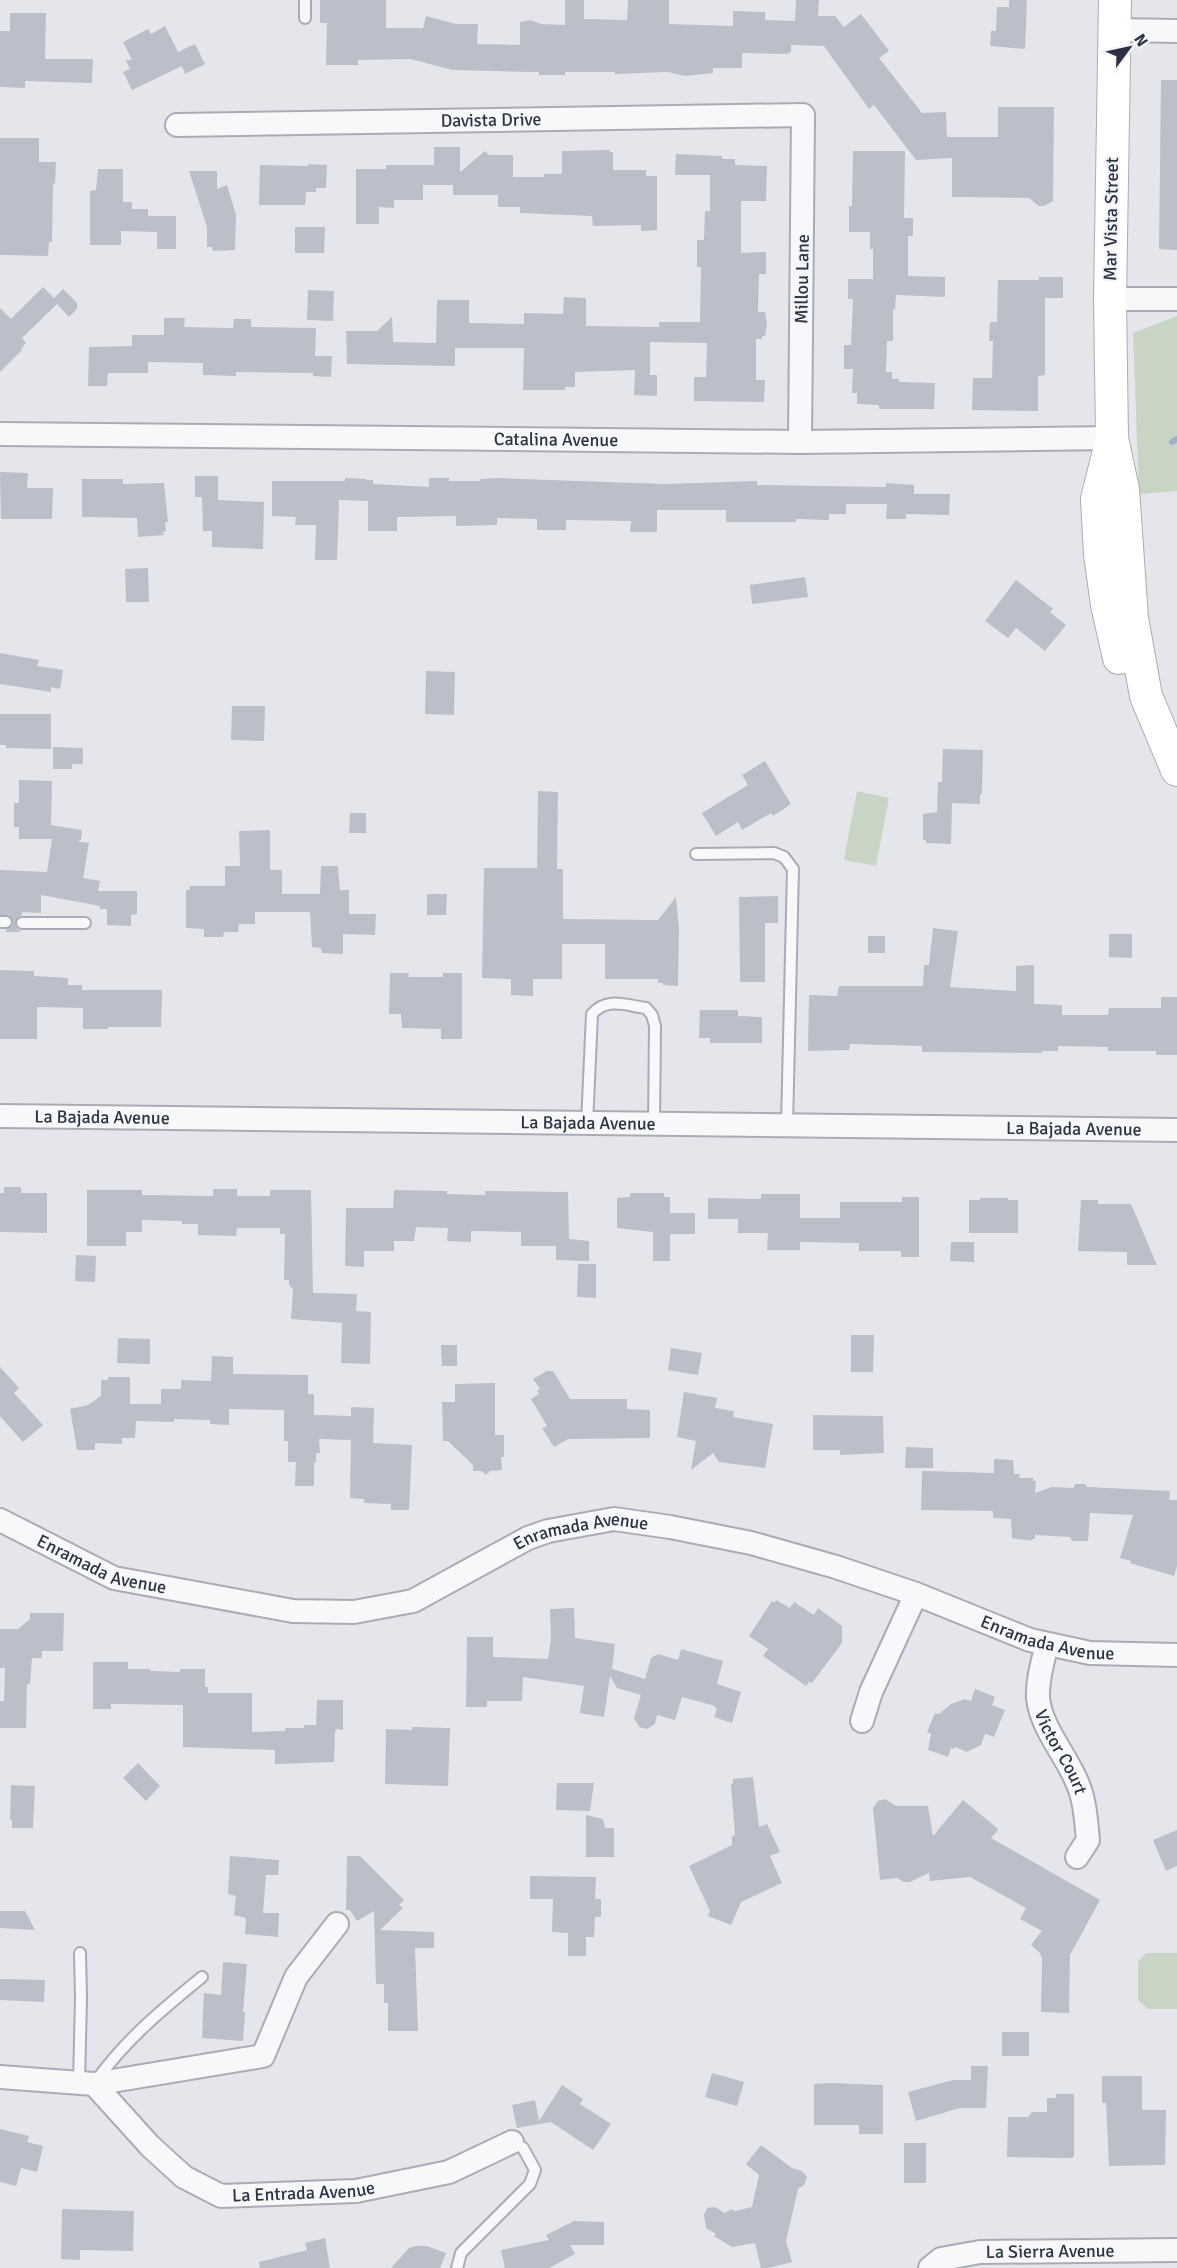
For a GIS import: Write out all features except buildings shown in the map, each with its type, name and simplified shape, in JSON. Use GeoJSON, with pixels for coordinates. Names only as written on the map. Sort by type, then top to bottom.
{"type":"FeatureCollection","features":[{"type":"Feature","properties":{"kind":"street"},"geometry":{"type":"LineString","coordinates":[[1115,15],[1177,32]]}},
{"type":"Feature","properties":{"kind":"street","name":"Mar Vista Street"},"geometry":{"type":"LineString","coordinates":[[1115,15],[1110,299],[1112,438],[1123,489],[1132,618],[1146,696],[1177,770]]}},
{"type":"Feature","properties":{"kind":"street","name":"Davista Drive"},"geometry":{"type":"LineString","coordinates":[[177,125],[803,115]]}},
{"type":"Feature","properties":{"kind":"street","name":"Millou Lane"},"geometry":{"type":"LineString","coordinates":[[800,442],[803,115]]}},
{"type":"Feature","properties":{"kind":"street"},"geometry":{"type":"LineString","coordinates":[[1110,299],[1177,299]]}},
{"type":"Feature","properties":{"kind":"street","name":"Catalina Avenue"},"geometry":{"type":"LineString","coordinates":[[0,434],[800,442],[1112,438]]}},
{"type":"Feature","properties":{"kind":"street","name":"Mar Vista Street"},"geometry":{"type":"LineString","coordinates":[[1112,438],[1097,499],[1100,554],[1107,605],[1129,689],[1155,754],[1177,794]]}},
{"type":"Feature","properties":{"kind":"street","name":"La Bajada Avenue"},"geometry":{"type":"LineString","coordinates":[[0,1116],[1177,1130]]}},
{"type":"Feature","properties":{"kind":"street","name":"Enramada Avenue"},"geometry":{"type":"LineString","coordinates":[[0,1520],[114,1578],[293,1611],[354,1612],[413,1601],[528,1538],[548,1531],[614,1519],[751,1543],[836,1567],[916,1594],[1030,1640],[1090,1653],[1177,1655]]}},
{"type":"Feature","properties":{"kind":"street"},"geometry":{"type":"LineString","coordinates":[[862,1721],[871,1692],[916,1594]]}},
{"type":"Feature","properties":{"kind":"street","name":"Victor Court"},"geometry":{"type":"LineString","coordinates":[[1047,1644],[1038,1697],[1041,1714],[1083,1796],[1088,1840],[1077,1857]]}},
{"type":"Feature","properties":{"kind":"street"},"geometry":{"type":"LineString","coordinates":[[0,2077],[87,2084],[263,2056],[296,1977],[338,1923]]}},
{"type":"Feature","properties":{"kind":"street","name":"La Entrada Avenue"},"geometry":{"type":"LineString","coordinates":[[87,2084],[184,2177],[220,2196],[356,2191],[449,2172],[512,2142]]}},
{"type":"Feature","properties":{"kind":"street","name":"La Sierra Avenue"},"geometry":{"type":"LineString","coordinates":[[930,2268],[940,2259],[980,2252],[1177,2250]]}},
{"type":"Feature","properties":{"kind":"lane"},"geometry":{"type":"LineString","coordinates":[[305,0],[305,18]]}},
{"type":"Feature","properties":{"kind":"lane"},"geometry":{"type":"LineString","coordinates":[[696,854],[774,853],[784,857],[793,869],[787,1126]]}},
{"type":"Feature","properties":{"kind":"lane"},"geometry":{"type":"LineString","coordinates":[[22,922],[86,923]]}},
{"type":"Feature","properties":{"kind":"lane"},"geometry":{"type":"LineString","coordinates":[[587,1124],[592,1014],[606,1003],[646,1008],[652,1015],[655,1026],[654,1124]]}},
{"type":"Feature","properties":{"kind":"lane"},"geometry":{"type":"LineString","coordinates":[[80,1953],[87,2084]]}},
{"type":"Feature","properties":{"kind":"lane"},"geometry":{"type":"LineString","coordinates":[[87,2084],[140,2029],[202,1977]]}},
{"type":"Feature","properties":{"kind":"lane"},"geometry":{"type":"LineString","coordinates":[[457,2268],[461,2253],[530,2184],[535,2170],[522,2148],[512,2142]]}},
{"type":"Feature","properties":{"kind":"green space"},"geometry":{"type":"Polygon","coordinates":[[[1177,316],[1177,491],[1139,494],[1133,333],[1177,316]]]}},
{"type":"Feature","properties":{"kind":"green space"},"geometry":{"type":"Polygon","coordinates":[[[857,791],[889,798],[876,866],[844,860],[857,791]]]}},
{"type":"Feature","properties":{"kind":"green space"},"geometry":{"type":"Polygon","coordinates":[[[1146,1953],[1177,1953],[1177,2009],[1148,2009],[1138,2000],[1138,1962],[1146,1953]]]}},
{"type":"Feature","properties":{"kind":"waterway"},"geometry":{"type":"LineString","coordinates":[[1172,442],[1177,439]]}}]}
